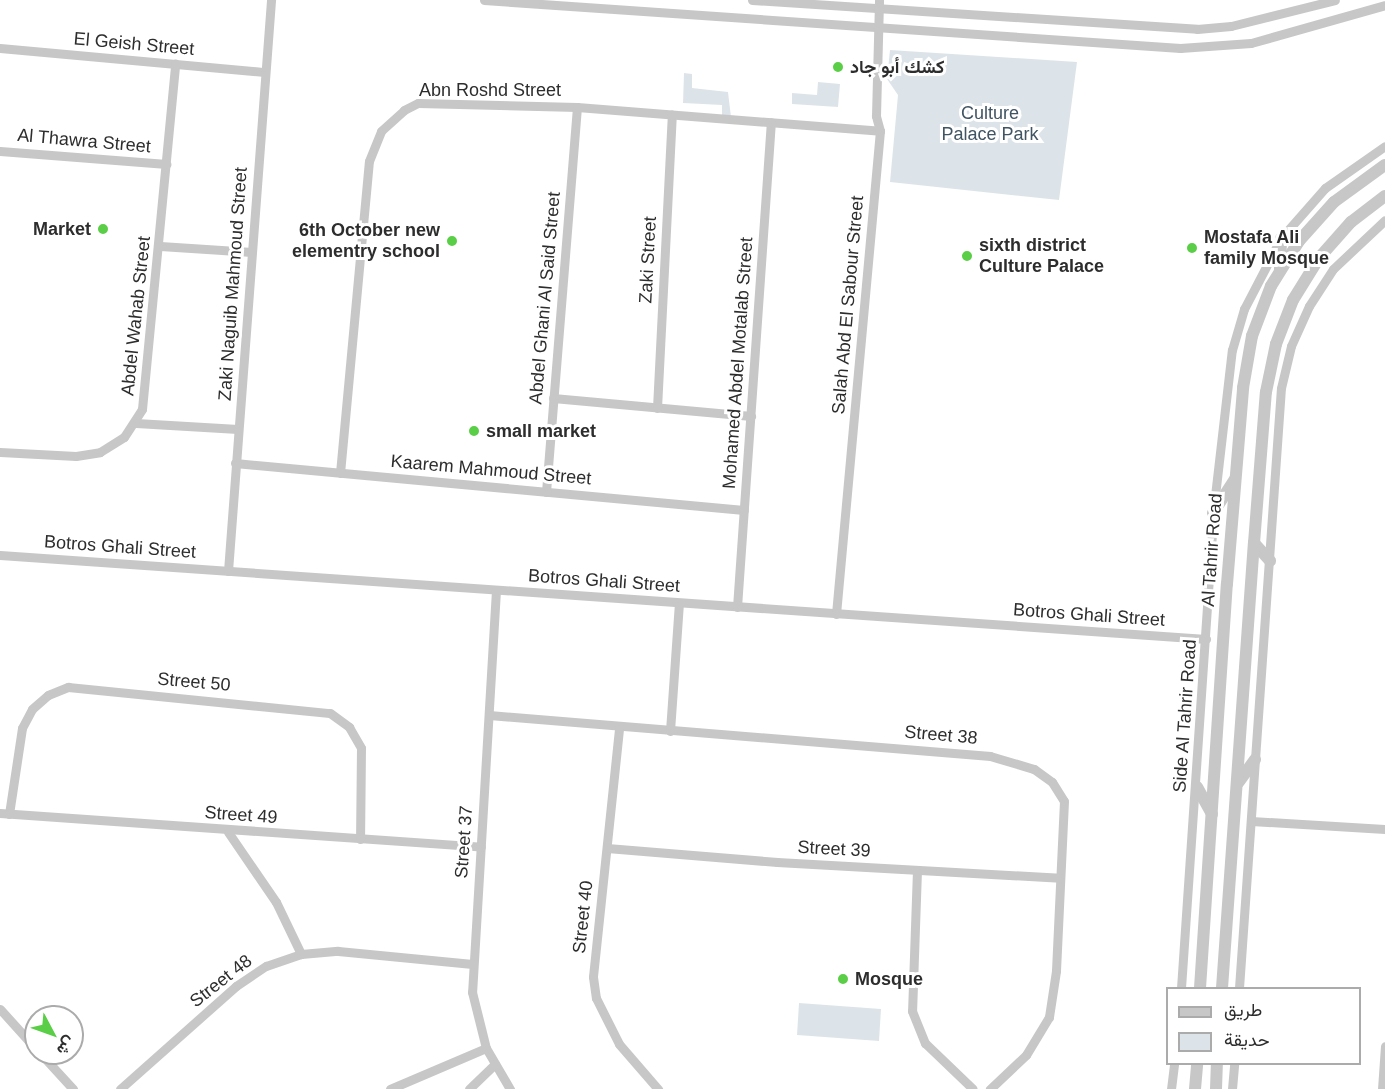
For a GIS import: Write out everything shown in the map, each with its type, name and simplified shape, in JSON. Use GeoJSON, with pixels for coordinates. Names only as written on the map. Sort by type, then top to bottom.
{"type":"FeatureCollection","features":[{"type":"Feature","properties":{"kind":"street","name":"Zaki Naguib Mahmoud Street"},"geometry":{"type":"LineString","coordinates":[[228,571],[271,0]]}},
{"type":"Feature","properties":{"kind":"street"},"geometry":{"type":"LineString","coordinates":[[484,0],[1180,48],[1251,43],[1385,5]]}},
{"type":"Feature","properties":{"kind":"street"},"geometry":{"type":"LineString","coordinates":[[752,0],[879,5],[1180,28],[1231,26],[1335,0]]}},
{"type":"Feature","properties":{"kind":"street","name":"Salah Abd El Sabour Street"},"geometry":{"type":"LineString","coordinates":[[836,614],[880,130],[876,116],[879,5]]}},
{"type":"Feature","properties":{"kind":"street"},"geometry":{"type":"LineString","coordinates":[[1180,28],[1180,48]]}},
{"type":"Feature","properties":{"kind":"street","name":"El Geish Street"},"geometry":{"type":"LineString","coordinates":[[0,48],[265,72]]}},
{"type":"Feature","properties":{"kind":"street","name":"Abdel Wahab Street"},"geometry":{"type":"LineString","coordinates":[[0,452],[87,455],[113,446],[136,423],[145,395],[175,64]]}},
{"type":"Feature","properties":{"kind":"street","name":"Abn Roshd Street"},"geometry":{"type":"LineString","coordinates":[[340,473],[369,161],[381,131],[392,119],[418,103],[577,107],[880,130]]}},
{"type":"Feature","properties":{"kind":"street","name":"Abdel Ghani Al Said Street"},"geometry":{"type":"LineString","coordinates":[[546,492],[577,107]]}},
{"type":"Feature","properties":{"kind":"street","name":"Zaki Street"},"geometry":{"type":"LineString","coordinates":[[657,408],[672,114]]}},
{"type":"Feature","properties":{"kind":"street","name":"Mohamed Abdel Motalab Street"},"geometry":{"type":"LineString","coordinates":[[737,607],[771,122]]}},
{"type":"Feature","properties":{"kind":"street","name":"Side Al Tahrir Road"},"geometry":{"type":"LineString","coordinates":[[1182,987],[1214,513],[1232,350],[1252,290],[1281,238],[1325,188],[1385,146]]}},
{"type":"Feature","properties":{"kind":"street","name":"Al Thawra Street"},"geometry":{"type":"LineString","coordinates":[[0,151],[166,164]]}},
{"type":"Feature","properties":{"kind":"street","name":"Al Tahrir Road"},"geometry":{"type":"LineString","coordinates":[[1200,987],[1243,388],[1252,336],[1280,273],[1299,241],[1334,202],[1385,165]]}},
{"type":"Feature","properties":{"kind":"street"},"geometry":{"type":"LineString","coordinates":[[1222,987],[1266,392],[1276,344],[1293,300],[1319,258],[1351,222],[1385,196]]}},
{"type":"Feature","properties":{"kind":"street"},"geometry":{"type":"LineString","coordinates":[[1239,987],[1281,388],[1292,346],[1309,306],[1333,269],[1385,220]]}},
{"type":"Feature","properties":{"kind":"street"},"geometry":{"type":"LineString","coordinates":[[1280,273],[1281,238]]}},
{"type":"Feature","properties":{"kind":"street"},"geometry":{"type":"LineString","coordinates":[[160,246],[252,252]]}},
{"type":"Feature","properties":{"kind":"street"},"geometry":{"type":"LineString","coordinates":[[553,398],[751,416]]}},
{"type":"Feature","properties":{"kind":"street"},"geometry":{"type":"LineString","coordinates":[[136,423],[238,429]]}},
{"type":"Feature","properties":{"kind":"street","name":"Kaarem Mahmoud Street"},"geometry":{"type":"LineString","coordinates":[[236,463],[744,510]]}},
{"type":"Feature","properties":{"kind":"street"},"geometry":{"type":"LineString","coordinates":[[1214,513],[1236,478]]}},
{"type":"Feature","properties":{"kind":"street"},"geometry":{"type":"LineString","coordinates":[[1254,543],[1270,561]]}},
{"type":"Feature","properties":{"kind":"street","name":"Botros Ghali Street"},"geometry":{"type":"LineString","coordinates":[[0,555],[1206,639]]}},
{"type":"Feature","properties":{"kind":"street","name":"Street 37"},"geometry":{"type":"LineString","coordinates":[[496,590],[472,992],[486,1048],[510,1089]]}},
{"type":"Feature","properties":{"kind":"street"},"geometry":{"type":"LineString","coordinates":[[670,731],[679,603]]}},
{"type":"Feature","properties":{"kind":"street","name":"Street 50"},"geometry":{"type":"LineString","coordinates":[[4,814],[22,728],[32,709],[48,695],[68,687],[330,713],[349,727],[361,748],[360,839]]}},
{"type":"Feature","properties":{"kind":"street","name":"Street 38"},"geometry":{"type":"LineString","coordinates":[[489,715],[619,729],[990,756],[1034,769],[1052,782],[1064,801],[1050,1017],[1026,1055],[990,1089]]}},
{"type":"Feature","properties":{"kind":"street","name":"Street 40"},"geometry":{"type":"LineString","coordinates":[[619,729],[593,977],[596,998],[619,1044],[658,1089]]}},
{"type":"Feature","properties":{"kind":"street"},"geometry":{"type":"LineString","coordinates":[[1237,784],[1255,760]]}},
{"type":"Feature","properties":{"kind":"street"},"geometry":{"type":"LineString","coordinates":[[1197,787],[1212,814]]}},
{"type":"Feature","properties":{"kind":"street","name":"Street 49"},"geometry":{"type":"LineString","coordinates":[[4,814],[228,832],[481,847]]}},
{"type":"Feature","properties":{"kind":"street"},"geometry":{"type":"LineString","coordinates":[[1251,821],[1385,829]]}},
{"type":"Feature","properties":{"kind":"street"},"geometry":{"type":"LineString","coordinates":[[228,832],[276,902],[301,954]]}},
{"type":"Feature","properties":{"kind":"street","name":"Street 39"},"geometry":{"type":"LineString","coordinates":[[607,848],[1060,878]]}},
{"type":"Feature","properties":{"kind":"street"},"geometry":{"type":"LineString","coordinates":[[917,870],[912,1011],[925,1043],[973,1089]]}},
{"type":"Feature","properties":{"kind":"street"},"geometry":{"type":"LineString","coordinates":[[1208,876],[1218,884],[1229,881]]}},
{"type":"Feature","properties":{"kind":"street"},"geometry":{"type":"LineString","coordinates":[[1204,925],[1215,918],[1226,926]]}},
{"type":"Feature","properties":{"kind":"street","name":"Street 48"},"geometry":{"type":"LineString","coordinates":[[120,1089],[236,986],[266,966],[301,954],[338,951],[472,964]]}},
{"type":"Feature","properties":{"kind":"street"},"geometry":{"type":"LineString","coordinates":[[0,1009],[24,1036]]}},
{"type":"Feature","properties":{"kind":"street"},"geometry":{"type":"LineString","coordinates":[[0,1026],[8,1018]]}},
{"type":"Feature","properties":{"kind":"street"},"geometry":{"type":"LineString","coordinates":[[1382,1089],[1385,1046]]}},
{"type":"Feature","properties":{"kind":"street"},"geometry":{"type":"LineString","coordinates":[[390,1089],[486,1048]]}},
{"type":"Feature","properties":{"kind":"street"},"geometry":{"type":"LineString","coordinates":[[469,1089],[495,1064]]}},
{"type":"Feature","properties":{"kind":"street"},"geometry":{"type":"LineString","coordinates":[[51,1065],[73,1089]]}},
{"type":"Feature","properties":{"kind":"street"},"geometry":{"type":"LineString","coordinates":[[1171,1089],[1174,1065]]}},
{"type":"Feature","properties":{"kind":"street"},"geometry":{"type":"LineString","coordinates":[[1195,1089],[1197,1065]]}},
{"type":"Feature","properties":{"kind":"street"},"geometry":{"type":"LineString","coordinates":[[1216,1089],[1217,1065]]}},
{"type":"Feature","properties":{"kind":"street"},"geometry":{"type":"LineString","coordinates":[[1232,1089],[1234,1065]]}},
{"type":"Feature","properties":{"kind":"green space","name":"Culture Palace Park"},"geometry":{"type":"Polygon","coordinates":[[[890,50],[1077,62],[1059,200],[890,182],[898,95],[887,79],[890,50]]]}},
{"type":"Feature","properties":{"kind":"green space"},"geometry":{"type":"Polygon","coordinates":[[[684,73],[692,74],[692,88],[728,92],[731,117],[722,117],[722,105],[683,103],[684,73]]]}},
{"type":"Feature","properties":{"kind":"green space"},"geometry":{"type":"Polygon","coordinates":[[[818,82],[840,84],[838,107],[792,104],[792,93],[817,95],[818,82]]]}},
{"type":"Feature","properties":{"kind":"green space"},"geometry":{"type":"Polygon","coordinates":[[[799,1003],[881,1009],[879,1041],[797,1035],[799,1003]]]}},
{"type":"Feature","properties":{"kind":"place","name":"كشك أبو جاد"},"geometry":{"type":"Point","coordinates":[838,67]}},
{"type":"Feature","properties":{"kind":"place","name":"Market"},"geometry":{"type":"Point","coordinates":[103,229]}},
{"type":"Feature","properties":{"kind":"place","name":"6th October new elementry school"},"geometry":{"type":"Point","coordinates":[452,241]}},
{"type":"Feature","properties":{"kind":"place","name":"Mostafa Ali family Mosque"},"geometry":{"type":"Point","coordinates":[1192,248]}},
{"type":"Feature","properties":{"kind":"place","name":"sixth district Culture Palace"},"geometry":{"type":"Point","coordinates":[967,256]}},
{"type":"Feature","properties":{"kind":"place","name":"small market"},"geometry":{"type":"Point","coordinates":[474,431]}},
{"type":"Feature","properties":{"kind":"place","name":"Mosque"},"geometry":{"type":"Point","coordinates":[843,979]}}]}
